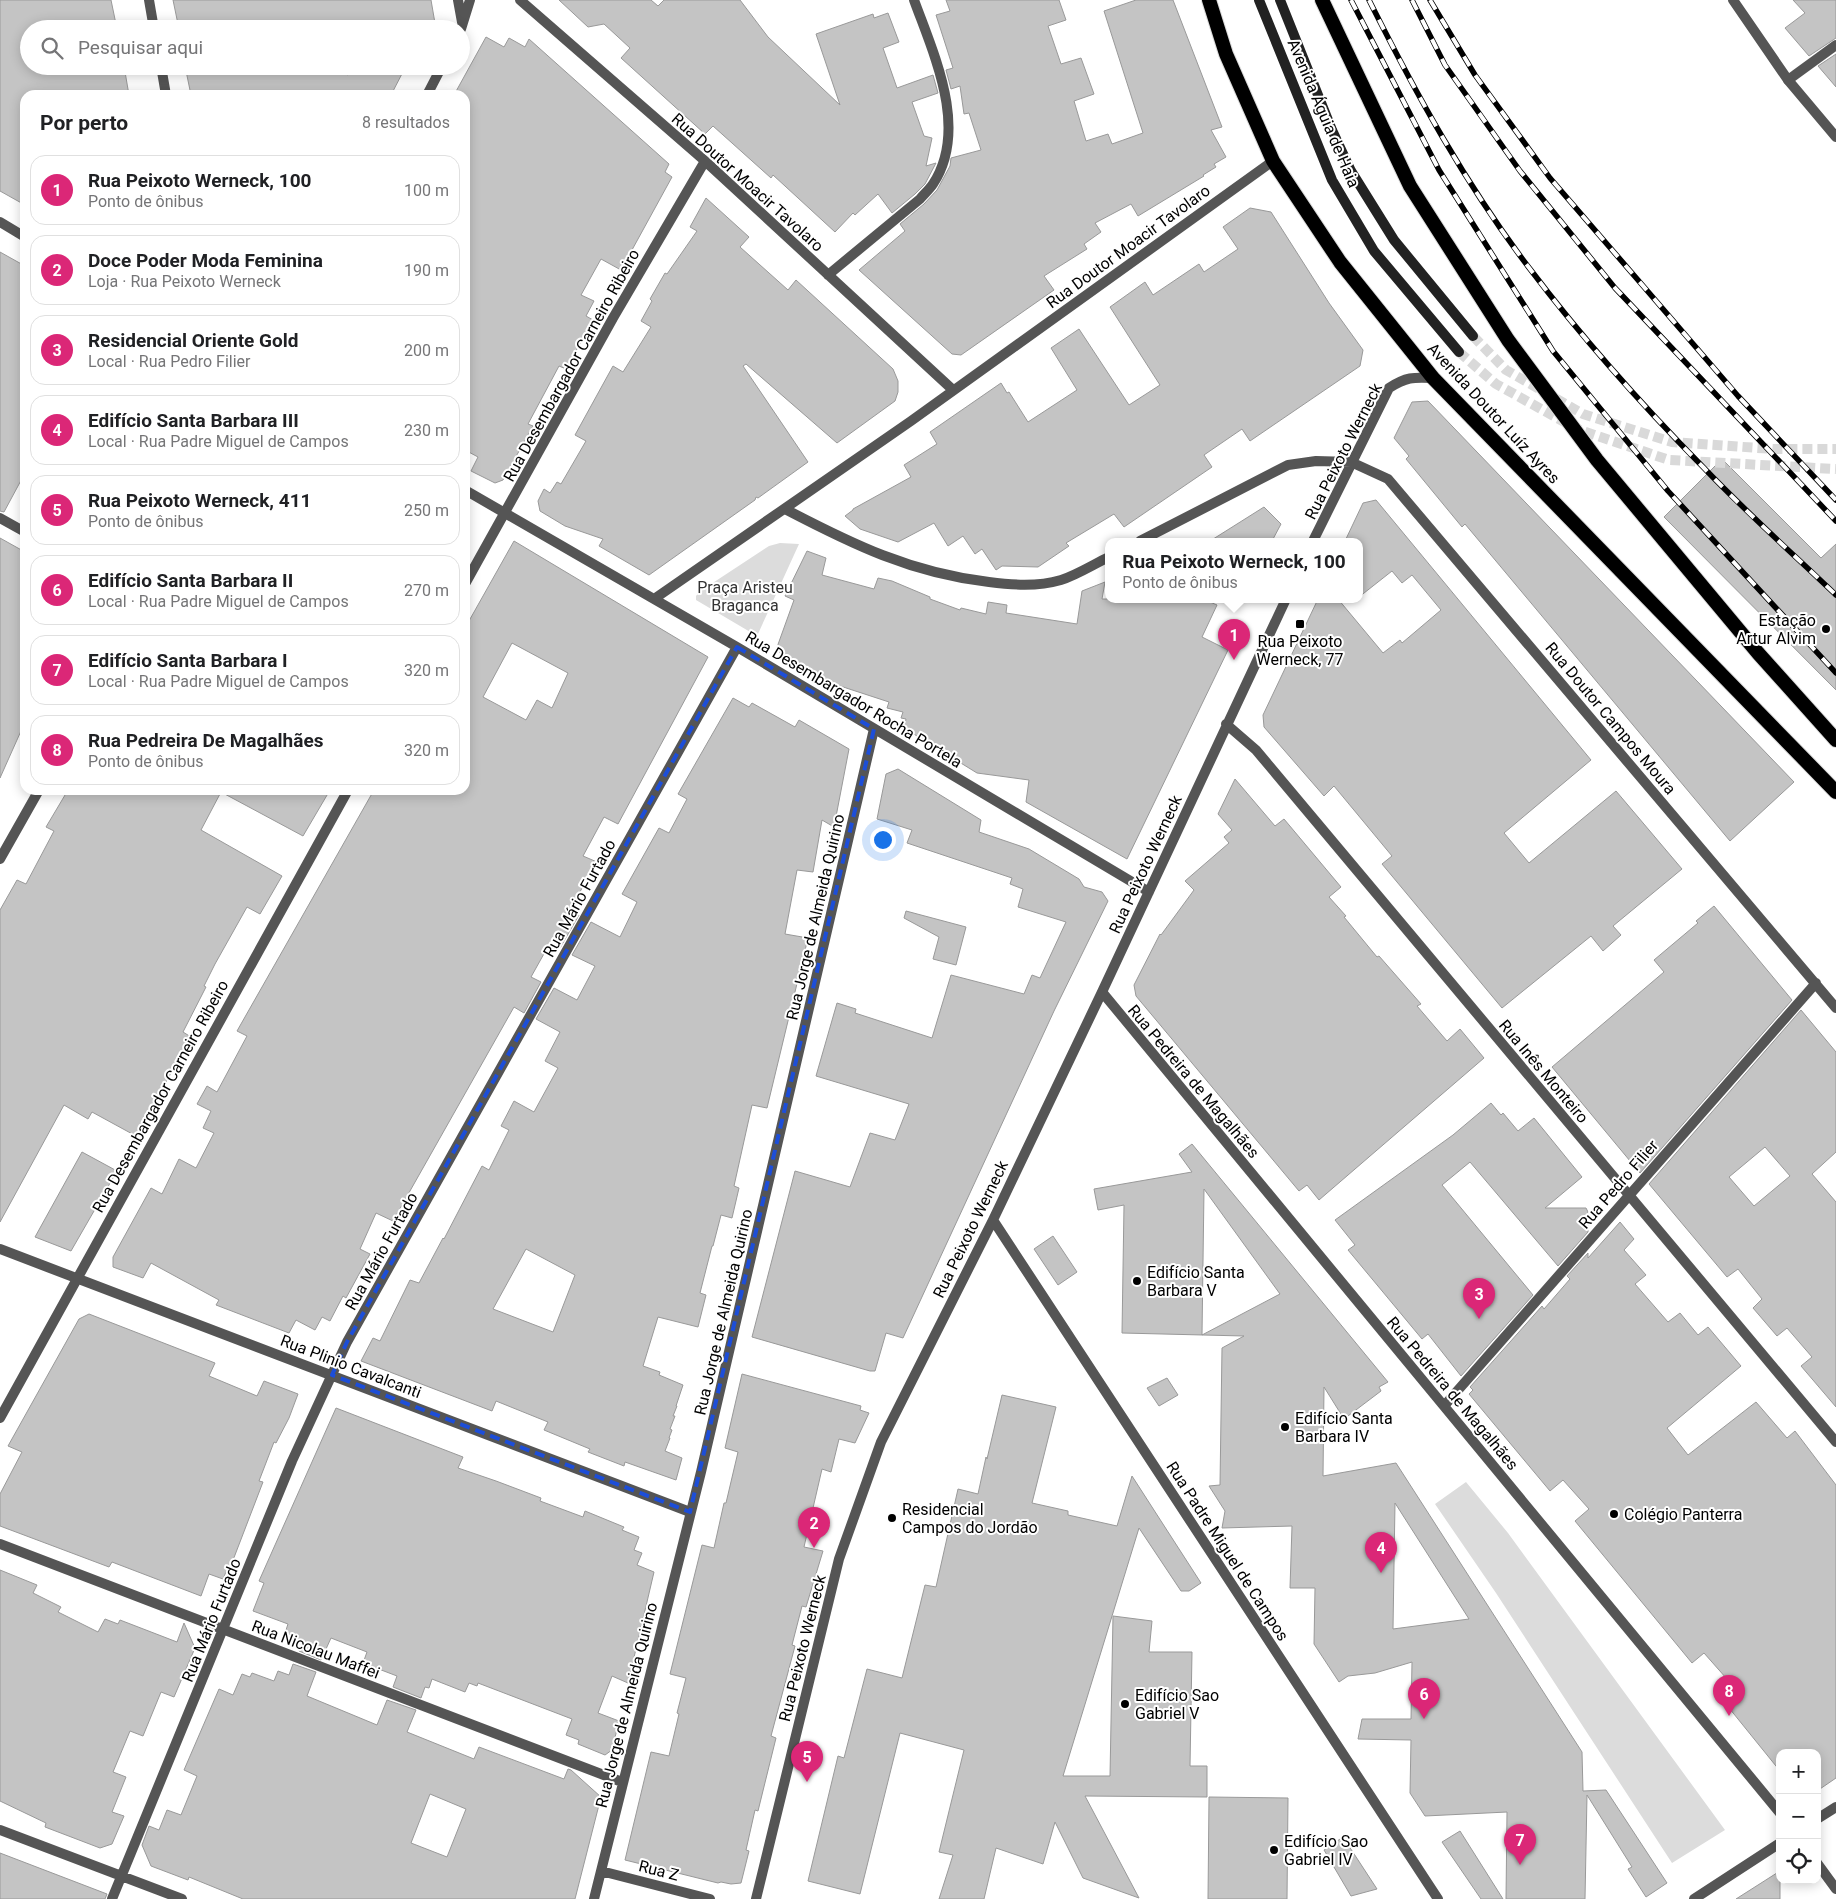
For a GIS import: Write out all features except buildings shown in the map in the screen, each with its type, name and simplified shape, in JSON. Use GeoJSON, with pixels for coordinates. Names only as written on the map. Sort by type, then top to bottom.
{"type":"FeatureCollection","features":[{"type":"Feature","properties":{"kind":"highway","name":"Avenida Doutor Luíz Ayres"},"geometry":{"type":"LineString","coordinates":[[1209,0],[1226,54],[1273,161],[1340,262],[1433,378],[1836,792]]}},
{"type":"Feature","properties":{"kind":"highway"},"geometry":{"type":"LineString","coordinates":[[1322,0],[1410,186],[1508,340],[1603,467],[1758,653],[1836,740]]}},
{"type":"Feature","properties":{"kind":"main road","name":"Avenida Águia de Haia"},"geometry":{"type":"LineString","coordinates":[[1260,0],[1332,180],[1374,250],[1459,352]]}},
{"type":"Feature","properties":{"kind":"main road","name":"Avenida Águia de Haia"},"geometry":{"type":"LineString","coordinates":[[1280,0],[1332,130],[1351,171],[1394,240],[1473,336]]}},
{"type":"Feature","properties":{"kind":"street"},"geometry":{"type":"LineString","coordinates":[[149,0],[152,20]]}},
{"type":"Feature","properties":{"kind":"street"},"geometry":{"type":"LineString","coordinates":[[458,0],[461,20]]}},
{"type":"Feature","properties":{"kind":"street"},"geometry":{"type":"LineString","coordinates":[[464,20],[470,0]]}},
{"type":"Feature","properties":{"kind":"street","name":"Rua Doutor Moacir Tavolaro"},"geometry":{"type":"LineString","coordinates":[[520,0],[705,161],[953,390]]}},
{"type":"Feature","properties":{"kind":"street"},"geometry":{"type":"LineString","coordinates":[[828,275],[920,199],[933,184],[943,163],[947,139],[948,112],[939,70],[914,0]]}},
{"type":"Feature","properties":{"kind":"street"},"geometry":{"type":"LineString","coordinates":[[1733,0],[1788,80],[1836,137]]}},
{"type":"Feature","properties":{"kind":"street"},"geometry":{"type":"LineString","coordinates":[[1788,80],[1836,45]]}},
{"type":"Feature","properties":{"kind":"street"},"geometry":{"type":"LineString","coordinates":[[163,75],[165,90]]}},
{"type":"Feature","properties":{"kind":"street"},"geometry":{"type":"LineString","coordinates":[[430,90],[437,75]]}},
{"type":"Feature","properties":{"kind":"street","name":"Rua Desembargador Carneiro Ribeiro"},"geometry":{"type":"LineString","coordinates":[[470,575],[613,318],[705,161]]}},
{"type":"Feature","properties":{"kind":"street","name":"Rua Doutor Moacir Tavolaro"},"geometry":{"type":"LineString","coordinates":[[654,599],[785,509],[1273,161]]}},
{"type":"Feature","properties":{"kind":"street"},"geometry":{"type":"LineString","coordinates":[[0,222],[20,234]]}},
{"type":"Feature","properties":{"kind":"street","name":"Rua Peixoto Werneck"},"geometry":{"type":"LineString","coordinates":[[1314,538],[1389,388],[1402,379],[1412,377],[1433,378]]}},
{"type":"Feature","properties":{"kind":"street"},"geometry":{"type":"LineString","coordinates":[[1146,538],[1288,466],[1316,461],[1351,462]]}},
{"type":"Feature","properties":{"kind":"street","name":"Rua Doutor Campos Moura"},"geometry":{"type":"LineString","coordinates":[[1351,462],[1388,479],[1836,1008]]}},
{"type":"Feature","properties":{"kind":"street","name":"Rua Desembargador Rocha Portela"},"geometry":{"type":"LineString","coordinates":[[470,493],[737,647],[1149,892]]}},
{"type":"Feature","properties":{"kind":"street"},"geometry":{"type":"LineString","coordinates":[[785,509],[847,541],[891,560],[966,580],[1010,585],[1038,584],[1062,580],[1105,559]]}},
{"type":"Feature","properties":{"kind":"street"},"geometry":{"type":"LineString","coordinates":[[0,518],[20,529]]}},
{"type":"Feature","properties":{"kind":"street","name":"Rua Peixoto Werneck"},"geometry":{"type":"LineString","coordinates":[[756,1899],[839,1559],[881,1442],[993,1220],[1284,603]]}},
{"type":"Feature","properties":{"kind":"street","name":"Rua Mário Furtado"},"geometry":{"type":"LineString","coordinates":[[112,1899],[292,1462],[347,1342],[737,647]]}},
{"type":"Feature","properties":{"kind":"street","name":"Rua Inês Monteiro"},"geometry":{"type":"LineString","coordinates":[[1226,724],[1256,750],[1836,1442]]}},
{"type":"Feature","properties":{"kind":"street","name":"Rua Jorge de Almeida Quirino"},"geometry":{"type":"LineString","coordinates":[[594,1899],[690,1512],[874,729]]}},
{"type":"Feature","properties":{"kind":"street"},"geometry":{"type":"LineString","coordinates":[[0,859],[35,795]]}},
{"type":"Feature","properties":{"kind":"street","name":"Rua Desembargador Carneiro Ribeiro"},"geometry":{"type":"LineString","coordinates":[[0,1418],[345,795]]}},
{"type":"Feature","properties":{"kind":"street","name":"Rua Pedro Filier"},"geometry":{"type":"LineString","coordinates":[[1444,1406],[1816,983]]}},
{"type":"Feature","properties":{"kind":"street","name":"Rua Pedreira de Magalhães"},"geometry":{"type":"LineString","coordinates":[[1102,992],[1776,1808]]}},
{"type":"Feature","properties":{"kind":"street","name":"Rua Padre Miguel de Campos"},"geometry":{"type":"LineString","coordinates":[[993,1220],[1438,1899]]}},
{"type":"Feature","properties":{"kind":"street","name":"Rua Plinio Cavalcanti"},"geometry":{"type":"LineString","coordinates":[[0,1249],[690,1512]]}},
{"type":"Feature","properties":{"kind":"street","name":"Rua Nicolau Maffei"},"geometry":{"type":"LineString","coordinates":[[0,1544],[622,1782]]}},
{"type":"Feature","properties":{"kind":"street"},"geometry":{"type":"LineString","coordinates":[[1821,1816],[1836,1807]]}},
{"type":"Feature","properties":{"kind":"street"},"geometry":{"type":"LineString","coordinates":[[0,1830],[182,1899]]}},
{"type":"Feature","properties":{"kind":"street"},"geometry":{"type":"LineString","coordinates":[[1694,1899],[1776,1846]]}},
{"type":"Feature","properties":{"kind":"street"},"geometry":{"type":"LineString","coordinates":[[1821,1868],[1836,1889]]}},
{"type":"Feature","properties":{"kind":"street","name":"Rua Z"},"geometry":{"type":"LineString","coordinates":[[600,1871],[710,1899]]}},
{"type":"Feature","properties":{"kind":"highlighted area"},"geometry":{"type":"Polygon","coordinates":[[[737,647],[874,729],[690,1512],[332,1375],[347,1342],[737,647]]]}},
{"type":"Feature","properties":{"kind":"green space","name":"Praça Aristeu Braganca"},"geometry":{"type":"Polygon","coordinates":[[[780,543],[799,544],[757,636],[696,600],[699,592],[769,546],[780,543]]]}},
{"type":"Feature","properties":{"kind":"green space"},"geometry":{"type":"Polygon","coordinates":[[[1466,1482],[1508,1533],[1725,1830],[1672,1863],[1496,1593],[1435,1504],[1466,1482]]]}},
{"type":"Feature","properties":{"kind":"tunnel"},"geometry":{"type":"LineString","coordinates":[[1473,336],[1506,370],[1583,414],[1672,442],[1773,449],[1836,449]]}},
{"type":"Feature","properties":{"kind":"tunnel"},"geometry":{"type":"LineString","coordinates":[[1459,352],[1496,384],[1577,429],[1669,460],[1836,469]]}},
{"type":"Feature","properties":{"kind":"railway"},"geometry":{"type":"LineString","coordinates":[[1351,0],[1439,170],[1553,351],[1668,491],[1836,673]]}},
{"type":"Feature","properties":{"kind":"railway"},"geometry":{"type":"LineString","coordinates":[[1369,0],[1405,70],[1463,172],[1484,205],[1550,295],[1614,371],[1681,444],[1736,500],[1836,595]]}},
{"type":"Feature","properties":{"kind":"railway"},"geometry":{"type":"LineString","coordinates":[[1412,0],[1445,65],[1520,171],[1615,288],[1836,521]]}},
{"type":"Feature","properties":{"kind":"railway"},"geometry":{"type":"LineString","coordinates":[[1430,0],[1475,75],[1550,178],[1738,396],[1836,500]]}},
{"type":"Feature","properties":{"kind":"place","name":"Rua Peixoto Werneck, 77"},"geometry":{"type":"Point","coordinates":[1300,624]}},
{"type":"Feature","properties":{"kind":"place","name":"Estação Artur Alvim"},"geometry":{"type":"Point","coordinates":[1826,629]}},
{"type":"Feature","properties":{"kind":"place","name":"Rua Peixoto Werneck, 100"},"geometry":{"type":"Point","coordinates":[1234,660]}},
{"type":"Feature","properties":{"kind":"place","name":"Edifício Santa Barbara V"},"geometry":{"type":"Point","coordinates":[1137,1281]}},
{"type":"Feature","properties":{"kind":"place","name":"Residencial Oriente Gold"},"geometry":{"type":"Point","coordinates":[1479,1319]}},
{"type":"Feature","properties":{"kind":"place","name":"Edifício Santa Barbara IV"},"geometry":{"type":"Point","coordinates":[1285,1427]}},
{"type":"Feature","properties":{"kind":"place","name":"Colégio Panterra"},"geometry":{"type":"Point","coordinates":[1614,1514]}},
{"type":"Feature","properties":{"kind":"place","name":"Residencial Campos do Jordão"},"geometry":{"type":"Point","coordinates":[892,1518]}},
{"type":"Feature","properties":{"kind":"place","name":"Doce Poder Moda Feminina"},"geometry":{"type":"Point","coordinates":[814,1548]}},
{"type":"Feature","properties":{"kind":"place","name":"Edifício Santa Barbara III"},"geometry":{"type":"Point","coordinates":[1381,1573]}},
{"type":"Feature","properties":{"kind":"place","name":"Edifício Sao Gabriel V"},"geometry":{"type":"Point","coordinates":[1125,1704]}},
{"type":"Feature","properties":{"kind":"place","name":"Rua Pedreira De Magalhães"},"geometry":{"type":"Point","coordinates":[1729,1716]}},
{"type":"Feature","properties":{"kind":"place","name":"Edifício Santa Barbara II"},"geometry":{"type":"Point","coordinates":[1424,1719]}},
{"type":"Feature","properties":{"kind":"place","name":"Rua Peixoto Werneck, 411"},"geometry":{"type":"Point","coordinates":[807,1782]}},
{"type":"Feature","properties":{"kind":"place","name":"Edifício Sao Gabriel IV"},"geometry":{"type":"Point","coordinates":[1274,1850]}},
{"type":"Feature","properties":{"kind":"place","name":"Edifício Santa Barbara I"},"geometry":{"type":"Point","coordinates":[1520,1865]}}]}
